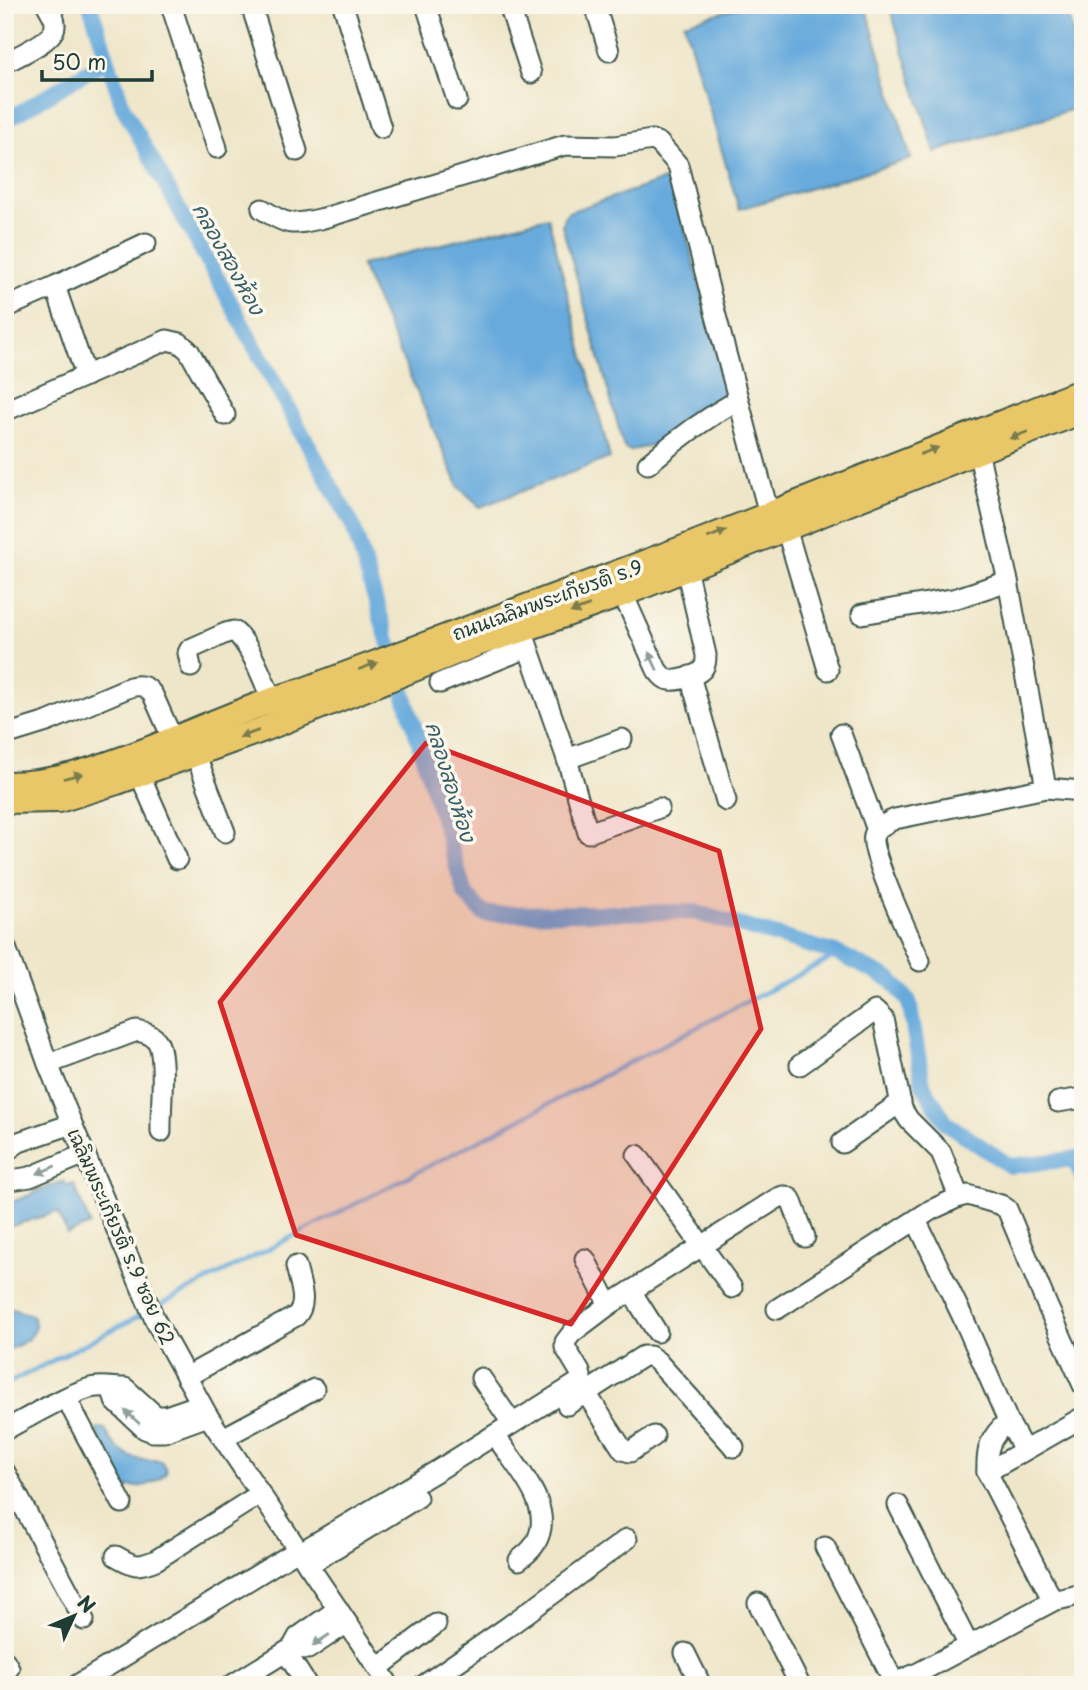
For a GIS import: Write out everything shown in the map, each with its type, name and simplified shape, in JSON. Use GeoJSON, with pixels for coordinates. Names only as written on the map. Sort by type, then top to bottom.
{"type":"FeatureCollection","features":[{"type":"Feature","properties":{"kind":"main road","name":"ถนนเฉลิมพระเกียรติ ร.9"},"geometry":{"type":"LineString","coordinates":[[5,801],[60,800],[264,729],[308,699],[684,558],[1083,391]]}},
{"type":"Feature","properties":{"kind":"main road","name":"ถนนเฉลิมพระเกียรติ ร.9"},"geometry":{"type":"LineString","coordinates":[[777,521],[978,451],[1083,411]]}},
{"type":"Feature","properties":{"kind":"main road","name":"ถนนเฉลิมพระเกียรติ ร.9"},"geometry":{"type":"LineString","coordinates":[[473,636],[525,639],[618,584]]}},
{"type":"Feature","properties":{"kind":"main road","name":"ถนนเฉลิมพระเกียรติ ร.9"},"geometry":{"type":"LineString","coordinates":[[5,784],[29,784],[90,771],[272,700],[308,699]]}},
{"type":"Feature","properties":{"kind":"street"},"geometry":{"type":"LineString","coordinates":[[5,62],[40,44],[55,30],[55,22],[47,5]]}},
{"type":"Feature","properties":{"kind":"street"},"geometry":{"type":"LineString","coordinates":[[171,5],[217,148]]}},
{"type":"Feature","properties":{"kind":"street"},"geometry":{"type":"LineString","coordinates":[[251,5],[297,150]]}},
{"type":"Feature","properties":{"kind":"street"},"geometry":{"type":"LineString","coordinates":[[343,5],[381,128]]}},
{"type":"Feature","properties":{"kind":"street"},"geometry":{"type":"LineString","coordinates":[[426,5],[457,100]]}},
{"type":"Feature","properties":{"kind":"street"},"geometry":{"type":"LineString","coordinates":[[509,5],[531,73]]}},
{"type":"Feature","properties":{"kind":"street"},"geometry":{"type":"LineString","coordinates":[[595,5],[609,51]]}},
{"type":"Feature","properties":{"kind":"street"},"geometry":{"type":"LineString","coordinates":[[262,209],[280,221],[295,224],[324,218],[565,145],[615,146],[652,140],[659,143],[678,165],[738,400],[828,670]]}},
{"type":"Feature","properties":{"kind":"street"},"geometry":{"type":"LineString","coordinates":[[5,308],[146,243]]}},
{"type":"Feature","properties":{"kind":"street"},"geometry":{"type":"LineString","coordinates":[[55,286],[86,376]]}},
{"type":"Feature","properties":{"kind":"street"},"geometry":{"type":"LineString","coordinates":[[5,411],[167,340],[180,343],[189,351],[225,415]]}},
{"type":"Feature","properties":{"kind":"street"},"geometry":{"type":"LineString","coordinates":[[648,464],[710,415],[738,400]]}},
{"type":"Feature","properties":{"kind":"street"},"geometry":{"type":"LineString","coordinates":[[978,451],[1008,582],[1046,788]]}},
{"type":"Feature","properties":{"kind":"street"},"geometry":{"type":"LineString","coordinates":[[618,584],[663,678],[672,680],[690,676],[703,670],[706,655],[684,558]]}},
{"type":"Feature","properties":{"kind":"street"},"geometry":{"type":"LineString","coordinates":[[862,614],[957,598],[1008,582]]}},
{"type":"Feature","properties":{"kind":"street"},"geometry":{"type":"LineString","coordinates":[[191,667],[188,653],[190,649],[234,631],[239,634],[248,649],[272,700]]}},
{"type":"Feature","properties":{"kind":"street"},"geometry":{"type":"LineString","coordinates":[[440,682],[525,639],[566,759],[588,834],[659,808]]}},
{"type":"Feature","properties":{"kind":"street"},"geometry":{"type":"LineString","coordinates":[[690,676],[726,801]]}},
{"type":"Feature","properties":{"kind":"street"},"geometry":{"type":"LineString","coordinates":[[5,735],[47,722],[139,685],[149,689],[153,695],[173,740]]}},
{"type":"Feature","properties":{"kind":"street"},"geometry":{"type":"LineString","coordinates":[[841,733],[889,888],[920,961]]}},
{"type":"Feature","properties":{"kind":"street"},"geometry":{"type":"LineString","coordinates":[[566,759],[622,739]]}},
{"type":"Feature","properties":{"kind":"street"},"geometry":{"type":"LineString","coordinates":[[195,753],[225,832]]}},
{"type":"Feature","properties":{"kind":"street"},"geometry":{"type":"LineString","coordinates":[[139,773],[177,859]]}},
{"type":"Feature","properties":{"kind":"street"},"geometry":{"type":"LineString","coordinates":[[874,836],[883,825],[895,819],[1046,788],[1083,791]]}},
{"type":"Feature","properties":{"kind":"street","name":"เฉลิมพระเกียรติ ร.9 ซอย 62"},"geometry":{"type":"LineString","coordinates":[[5,945],[48,1064],[155,1320],[205,1410],[389,1685]]}},
{"type":"Feature","properties":{"kind":"street"},"geometry":{"type":"LineString","coordinates":[[800,1065],[875,1012],[883,1018],[902,1109],[940,1152],[959,1197]]}},
{"type":"Feature","properties":{"kind":"street"},"geometry":{"type":"LineString","coordinates":[[48,1064],[137,1031],[148,1033],[156,1040],[161,1055],[160,1132]]}},
{"type":"Feature","properties":{"kind":"street"},"geometry":{"type":"LineString","coordinates":[[1058,1102],[1083,1098]]}},
{"type":"Feature","properties":{"kind":"street"},"geometry":{"type":"LineString","coordinates":[[842,1143],[901,1102]]}},
{"type":"Feature","properties":{"kind":"street"},"geometry":{"type":"LineString","coordinates":[[5,1152],[19,1142],[72,1124]]}},
{"type":"Feature","properties":{"kind":"street"},"geometry":{"type":"LineString","coordinates":[[5,1181],[30,1177],[85,1154]]}},
{"type":"Feature","properties":{"kind":"street"},"geometry":{"type":"LineString","coordinates":[[637,1155],[732,1288]]}},
{"type":"Feature","properties":{"kind":"street"},"geometry":{"type":"LineString","coordinates":[[777,1309],[931,1210],[968,1195],[1007,1209],[1083,1385]]}},
{"type":"Feature","properties":{"kind":"street"},"geometry":{"type":"LineString","coordinates":[[302,1556],[579,1382],[580,1372],[565,1348],[565,1342],[579,1327],[631,1291],[783,1196],[791,1199],[804,1237]]}},
{"type":"Feature","properties":{"kind":"street"},"geometry":{"type":"LineString","coordinates":[[916,1220],[965,1322],[1008,1421],[1024,1450]]}},
{"type":"Feature","properties":{"kind":"street"},"geometry":{"type":"LineString","coordinates":[[585,1259],[609,1305]]}},
{"type":"Feature","properties":{"kind":"street"},"geometry":{"type":"LineString","coordinates":[[186,1377],[301,1311],[303,1304],[296,1266]]}},
{"type":"Feature","properties":{"kind":"street"},"geometry":{"type":"LineString","coordinates":[[631,1291],[657,1332]]}},
{"type":"Feature","properties":{"kind":"street"},"geometry":{"type":"LineString","coordinates":[[77,1685],[502,1445],[643,1356],[650,1356],[657,1362],[734,1447]]}},
{"type":"Feature","properties":{"kind":"street"},"geometry":{"type":"LineString","coordinates":[[481,1378],[512,1423]]}},
{"type":"Feature","properties":{"kind":"street"},"geometry":{"type":"LineString","coordinates":[[5,1430],[66,1398],[96,1386],[113,1389],[115,1401],[145,1429],[153,1432],[164,1432],[205,1410]]}},
{"type":"Feature","properties":{"kind":"street"},"geometry":{"type":"LineString","coordinates":[[223,1438],[314,1389]]}},
{"type":"Feature","properties":{"kind":"street"},"geometry":{"type":"LineString","coordinates":[[586,1393],[623,1450],[630,1452],[654,1436]]}},
{"type":"Feature","properties":{"kind":"street"},"geometry":{"type":"LineString","coordinates":[[66,1398],[122,1503]]}},
{"type":"Feature","properties":{"kind":"street"},"geometry":{"type":"LineString","coordinates":[[987,1472],[1083,1417]]}},
{"type":"Feature","properties":{"kind":"street"},"geometry":{"type":"LineString","coordinates":[[1008,1421],[992,1439],[987,1472],[1053,1601]]}},
{"type":"Feature","properties":{"kind":"street"},"geometry":{"type":"LineString","coordinates":[[502,1445],[527,1481],[541,1510],[543,1522],[535,1545],[519,1560]]}},
{"type":"Feature","properties":{"kind":"street"},"geometry":{"type":"LineString","coordinates":[[5,1472],[84,1620]]}},
{"type":"Feature","properties":{"kind":"street"},"geometry":{"type":"LineString","coordinates":[[116,1556],[136,1566],[156,1560],[260,1494]]}},
{"type":"Feature","properties":{"kind":"street"},"geometry":{"type":"LineString","coordinates":[[898,1505],[970,1646]]}},
{"type":"Feature","properties":{"kind":"street"},"geometry":{"type":"LineString","coordinates":[[424,1685],[627,1539]]}},
{"type":"Feature","properties":{"kind":"street"},"geometry":{"type":"LineString","coordinates":[[825,1547],[892,1684],[923,1679],[970,1646],[1053,1601],[1083,1594]]}},
{"type":"Feature","properties":{"kind":"street"},"geometry":{"type":"LineString","coordinates":[[758,1603],[800,1685]]}},
{"type":"Feature","properties":{"kind":"street"},"geometry":{"type":"LineString","coordinates":[[232,1685],[289,1650],[308,1648],[343,1616]]}},
{"type":"Feature","properties":{"kind":"street"},"geometry":{"type":"LineString","coordinates":[[378,1668],[436,1624]]}},
{"type":"Feature","properties":{"kind":"street"},"geometry":{"type":"LineString","coordinates":[[289,1650],[307,1685]]}},
{"type":"Feature","properties":{"kind":"street"},"geometry":{"type":"LineString","coordinates":[[685,1653],[701,1685]]}},
{"type":"Feature","properties":{"kind":"highlighted area"},"geometry":{"type":"Polygon","coordinates":[[[426,743],[719,851],[761,1029],[571,1324],[296,1235],[220,1002],[426,743]]]}},
{"type":"Feature","properties":{"kind":"water"},"geometry":{"type":"Polygon","coordinates":[[[747,5],[865,5],[911,159],[739,209],[684,23],[747,5]]]}},
{"type":"Feature","properties":{"kind":"water"},"geometry":{"type":"Polygon","coordinates":[[[889,5],[1066,5],[1083,75],[1083,106],[935,152],[889,5]]]}},
{"type":"Feature","properties":{"kind":"water"},"geometry":{"type":"Polygon","coordinates":[[[664,180],[673,186],[727,385],[725,394],[719,401],[661,442],[630,451],[624,447],[562,225],[568,212],[664,180]]]}},
{"type":"Feature","properties":{"kind":"water"},"geometry":{"type":"Polygon","coordinates":[[[548,217],[610,458],[480,507],[459,487],[361,265],[548,217]]]}},
{"type":"Feature","properties":{"kind":"water"},"geometry":{"type":"Polygon","coordinates":[[[64,1181],[65,1186],[74,1184],[90,1225],[67,1234],[58,1212],[5,1228],[5,1205],[64,1181]]]}},
{"type":"Feature","properties":{"kind":"water"},"geometry":{"type":"Polygon","coordinates":[[[5,1307],[32,1315],[36,1327],[27,1340],[5,1352],[5,1307]]]}},
{"type":"Feature","properties":{"kind":"water"},"geometry":{"type":"Polygon","coordinates":[[[100,1428],[105,1429],[114,1444],[127,1455],[141,1460],[161,1461],[167,1470],[151,1483],[127,1489],[96,1432],[100,1428]]]}},
{"type":"Feature","properties":{"kind":"waterway","name":"คลองสองห้อง"},"geometry":{"type":"LineString","coordinates":[[90,5],[123,107],[353,526],[465,894],[484,914],[694,912],[839,954],[891,980],[909,1001],[923,1085],[946,1123],[1010,1166],[1083,1158]]}},
{"type":"Feature","properties":{"kind":"waterway"},"geometry":{"type":"LineString","coordinates":[[5,121],[107,60]]}},
{"type":"Feature","properties":{"kind":"waterway"},"geometry":{"type":"LineString","coordinates":[[156,1307],[839,954]]}},
{"type":"Feature","properties":{"kind":"waterway"},"geometry":{"type":"LineString","coordinates":[[1074,1158],[1083,1179]]}},
{"type":"Feature","properties":{"kind":"waterway"},"geometry":{"type":"LineString","coordinates":[[5,1385],[145,1313]]}}]}
